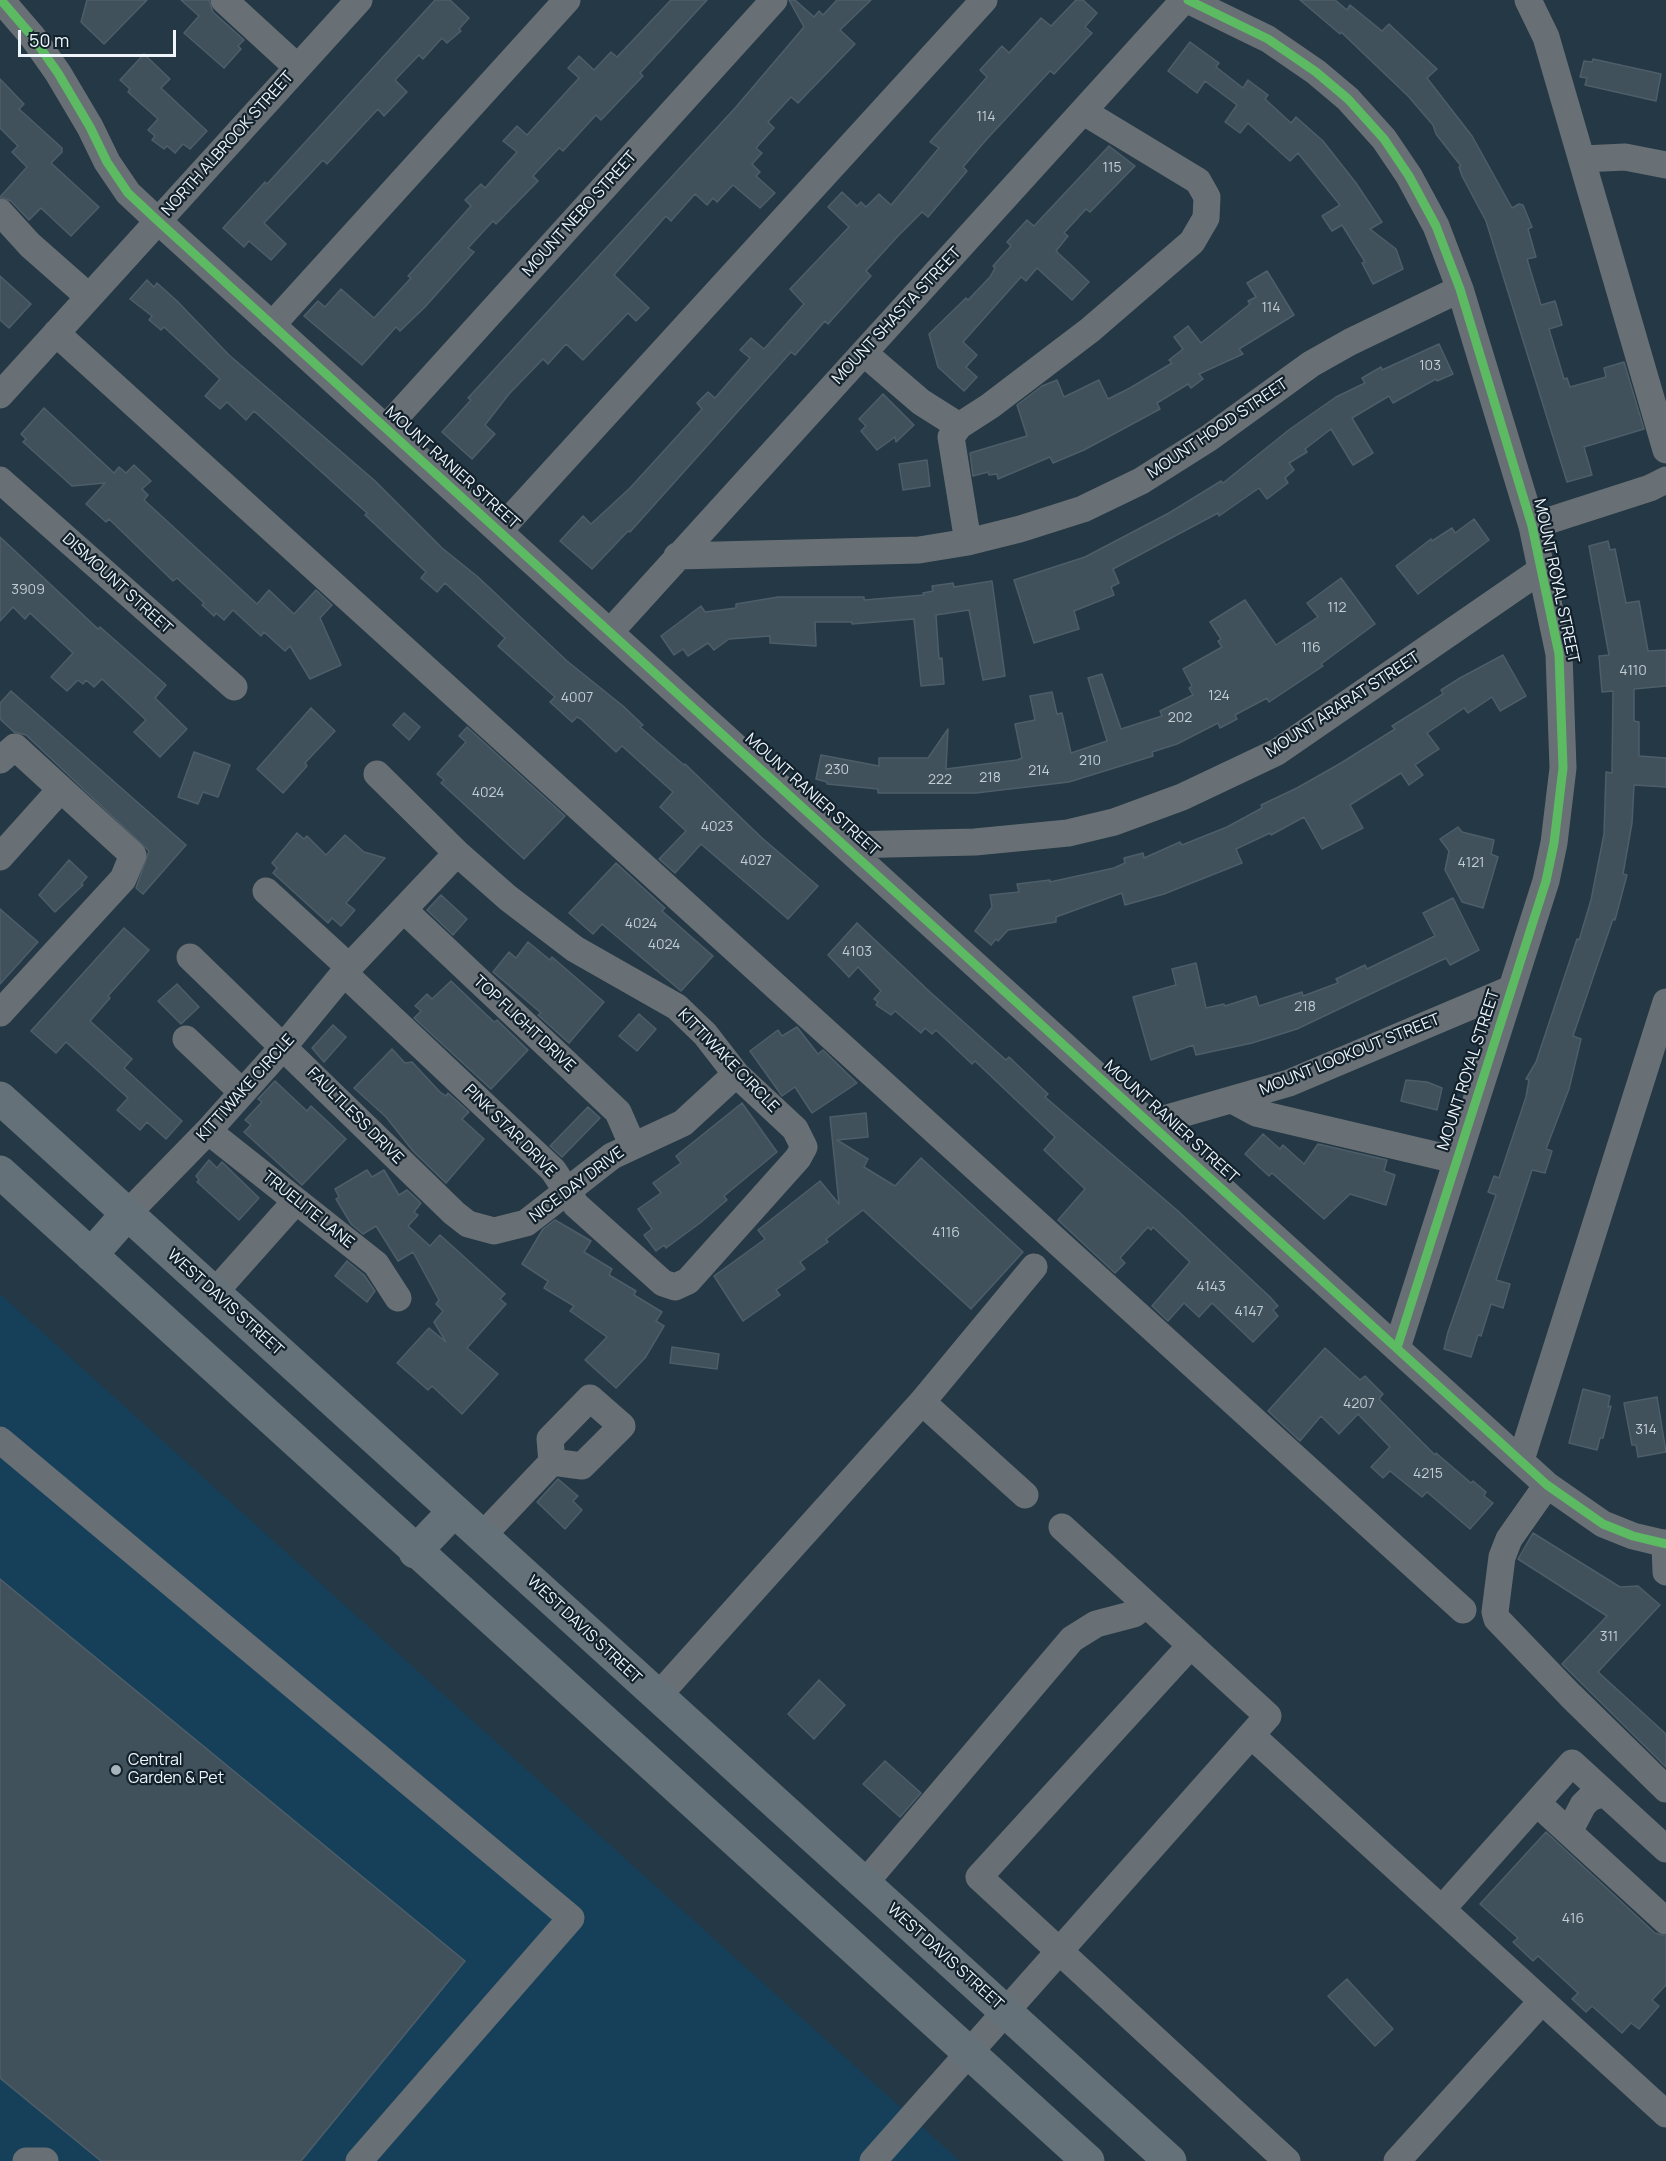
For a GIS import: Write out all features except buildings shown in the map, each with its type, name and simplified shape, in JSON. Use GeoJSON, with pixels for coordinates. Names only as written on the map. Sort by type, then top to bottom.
{"type":"FeatureCollection","features":[{"type":"Feature","properties":{"kind":"main road","name":"WEST DAVIS STREET"},"geometry":{"type":"LineString","coordinates":[[0,1098],[1170,2161]]}},
{"type":"Feature","properties":{"kind":"main road"},"geometry":{"type":"LineString","coordinates":[[0,1172],[415,1552],[1088,2161]]}},
{"type":"Feature","properties":{"kind":"main road"},"geometry":{"type":"LineString","coordinates":[[91,1255],[127,1214]]}},
{"type":"Feature","properties":{"kind":"main road"},"geometry":{"type":"LineString","coordinates":[[415,1552],[454,1511]]}},
{"type":"Feature","properties":{"kind":"street","name":"MOUNT RANIER STREET"},"geometry":{"type":"LineString","coordinates":[[1,0],[32,36],[58,73],[90,127],[107,162],[128,193],[158,221],[1547,1485],[1603,1524],[1633,1536],[1665,1544]]}},
{"type":"Feature","properties":{"kind":"street"},"geometry":{"type":"LineString","coordinates":[[224,0],[297,67]]}},
{"type":"Feature","properties":{"kind":"street","name":"NORTH ALBROOK STREET"},"geometry":{"type":"LineString","coordinates":[[2,388],[56,333],[359,0]]}},
{"type":"Feature","properties":{"kind":"street"},"geometry":{"type":"LineString","coordinates":[[272,325],[567,0]]}},
{"type":"Feature","properties":{"kind":"street","name":"MOUNT NEBO STREET"},"geometry":{"type":"LineString","coordinates":[[386,428],[774,0]]}},
{"type":"Feature","properties":{"kind":"street"},"geometry":{"type":"LineString","coordinates":[[499,531],[984,0]]}},
{"type":"Feature","properties":{"kind":"street","name":"MOUNT SHASTA STREET"},"geometry":{"type":"LineString","coordinates":[[610,632],[1186,0]]}},
{"type":"Feature","properties":{"kind":"street","name":"MOUNT ROYAL STREET"},"geometry":{"type":"LineString","coordinates":[[1186,0],[1268,39],[1316,72],[1348,99],[1384,139],[1409,176],[1436,226],[1460,289],[1532,526],[1559,654],[1564,727],[1563,768],[1554,843],[1546,881],[1397,1348]]}},
{"type":"Feature","properties":{"kind":"street"},"geometry":{"type":"LineString","coordinates":[[1528,0],[1546,37],[1666,450]]}},
{"type":"Feature","properties":{"kind":"street"},"geometry":{"type":"LineString","coordinates":[[968,542],[951,438],[959,426],[990,406],[1090,330],[1192,242],[1206,218],[1207,197],[1198,181],[1084,112]]}},
{"type":"Feature","properties":{"kind":"street"},"geometry":{"type":"LineString","coordinates":[[1582,159],[1625,157],[1666,165]]}},
{"type":"Feature","properties":{"kind":"street"},"geometry":{"type":"LineString","coordinates":[[0,212],[30,245],[89,297]]}},
{"type":"Feature","properties":{"kind":"street","name":"MOUNT HOOD STREET"},"geometry":{"type":"LineString","coordinates":[[677,556],[918,550],[968,542],[1083,509],[1141,481],[1209,438],[1311,364],[1350,342],[1460,289]]}},
{"type":"Feature","properties":{"kind":"street"},"geometry":{"type":"LineString","coordinates":[[56,333],[1463,1610]]}},
{"type":"Feature","properties":{"kind":"street"},"geometry":{"type":"LineString","coordinates":[[864,353],[921,402],[959,426]]}},
{"type":"Feature","properties":{"kind":"street","name":"DISMOUNT STREET"},"geometry":{"type":"LineString","coordinates":[[0,480],[234,687]]}},
{"type":"Feature","properties":{"kind":"street"},"geometry":{"type":"LineString","coordinates":[[1532,526],[1650,488],[1666,480]]}},
{"type":"Feature","properties":{"kind":"street","name":"MOUNT ARARAT STREET"},"geometry":{"type":"LineString","coordinates":[[845,845],[975,842],[1068,832],[1114,822],[1182,797],[1277,752],[1541,570]]}},
{"type":"Feature","properties":{"kind":"street"},"geometry":{"type":"LineString","coordinates":[[0,760],[15,747],[133,855],[117,887],[0,1013]]}},
{"type":"Feature","properties":{"kind":"street","name":"KITTIWAKE CIRCLE"},"geometry":{"type":"LineString","coordinates":[[377,774],[457,853],[508,897],[575,949],[677,1007],[705,1034],[736,1074],[795,1129],[804,1147],[798,1158],[688,1281],[675,1287]]}},
{"type":"Feature","properties":{"kind":"street"},"geometry":{"type":"LineString","coordinates":[[0,856],[60,790]]}},
{"type":"Feature","properties":{"kind":"street","name":"KITTIWAKE CIRCLE"},"geometry":{"type":"LineString","coordinates":[[127,1214],[208,1131],[285,1046],[347,970],[405,911],[457,853]]}},
{"type":"Feature","properties":{"kind":"street","name":"PINK STAR DRIVE"},"geometry":{"type":"LineString","coordinates":[[266,891],[554,1170],[576,1205],[663,1283],[675,1287]]}},
{"type":"Feature","properties":{"kind":"street","name":"TOP FLIGHT DRIVE"},"geometry":{"type":"LineString","coordinates":[[405,911],[618,1112],[632,1144]]}},
{"type":"Feature","properties":{"kind":"street","name":"FAULTLESS DRIVE"},"geometry":{"type":"LineString","coordinates":[[190,957],[285,1046],[454,1214],[468,1224]]}},
{"type":"Feature","properties":{"kind":"street","name":"MOUNT LOOKOUT STREET"},"geometry":{"type":"LineString","coordinates":[[1150,1123],[1289,1083],[1511,988]]}},
{"type":"Feature","properties":{"kind":"street"},"geometry":{"type":"LineString","coordinates":[[1521,1460],[1666,1002]]}},
{"type":"Feature","properties":{"kind":"street"},"geometry":{"type":"LineString","coordinates":[[186,1039],[242,1092]]}},
{"type":"Feature","properties":{"kind":"street","name":"NICE DAY DRIVE"},"geometry":{"type":"LineString","coordinates":[[468,1224],[494,1231],[526,1223],[612,1156],[632,1144],[682,1123],[736,1074]]}},
{"type":"Feature","properties":{"kind":"street"},"geometry":{"type":"LineString","coordinates":[[1232,1100],[1256,1113],[1456,1160]]}},
{"type":"Feature","properties":{"kind":"street","name":"TRUELITE LANE"},"geometry":{"type":"LineString","coordinates":[[208,1131],[376,1264],[398,1298]]}},
{"type":"Feature","properties":{"kind":"street"},"geometry":{"type":"LineString","coordinates":[[214,1293],[296,1201]]}},
{"type":"Feature","properties":{"kind":"street"},"geometry":{"type":"LineString","coordinates":[[657,1697],[922,1402],[1034,1267]]}},
{"type":"Feature","properties":{"kind":"street"},"geometry":{"type":"LineString","coordinates":[[922,1402],[1025,1495]]}},
{"type":"Feature","properties":{"kind":"street"},"geometry":{"type":"LineString","coordinates":[[0,1440],[571,1918],[359,2161]]}},
{"type":"Feature","properties":{"kind":"street"},"geometry":{"type":"LineString","coordinates":[[482,1536],[552,1462]]}},
{"type":"Feature","properties":{"kind":"street"},"geometry":{"type":"LineString","coordinates":[[1547,1485],[1509,1539],[1502,1557],[1495,1612],[1497,1619],[1570,1695],[1666,1789]]}},
{"type":"Feature","properties":{"kind":"street"},"geometry":{"type":"LineString","coordinates":[[873,2161],[1007,2013],[1268,1716],[1062,1527]]}},
{"type":"Feature","properties":{"kind":"street"},"geometry":{"type":"LineString","coordinates":[[1665,1544],[1666,1572]]}},
{"type":"Feature","properties":{"kind":"street"},"geometry":{"type":"LineString","coordinates":[[864,1884],[1072,1640],[1096,1624],[1134,1614],[1146,1605]]}},
{"type":"Feature","properties":{"kind":"street"},"geometry":{"type":"LineString","coordinates":[[1191,1645],[979,1877],[1287,2161]]}},
{"type":"Feature","properties":{"kind":"street"},"geometry":{"type":"LineString","coordinates":[[1251,1735],[1666,2114]]}},
{"type":"Feature","properties":{"kind":"street"},"geometry":{"type":"LineString","coordinates":[[1442,1909],[1572,1763],[1666,1849]]}},
{"type":"Feature","properties":{"kind":"street"},"geometry":{"type":"LineString","coordinates":[[1569,1832],[1582,1805],[1590,1798],[1605,1793]]}},
{"type":"Feature","properties":{"kind":"street"},"geometry":{"type":"LineString","coordinates":[[1537,1803],[1666,1921]]}},
{"type":"Feature","properties":{"kind":"street"},"geometry":{"type":"LineString","coordinates":[[1397,2161],[1542,2001]]}},
{"type":"Feature","properties":{"kind":"street"},"geometry":{"type":"LineString","coordinates":[[26,2161],[45,2161]]}},
{"type":"Feature","properties":{"kind":"shaded area"},"geometry":{"type":"Polygon","coordinates":[[[0,1294],[960,2161],[0,2161],[0,1294]]]}},
{"type":"Feature","properties":{"kind":"cycle path"},"geometry":{"type":"LineString","coordinates":[[1,0],[32,36],[58,73],[90,127],[107,162],[128,193],[158,221],[1547,1485],[1603,1524],[1633,1536],[1666,1544]]}},
{"type":"Feature","properties":{"kind":"cycle path"},"geometry":{"type":"LineString","coordinates":[[1188,0],[1268,39],[1316,72],[1348,99],[1384,139],[1409,176],[1436,226],[1460,289],[1532,526],[1559,654],[1563,768],[1554,843],[1546,881],[1397,1348]]}},
{"type":"Feature","properties":{"kind":"place","name":"Central Garden & Pet"},"geometry":{"type":"Point","coordinates":[116,1770]}}]}
